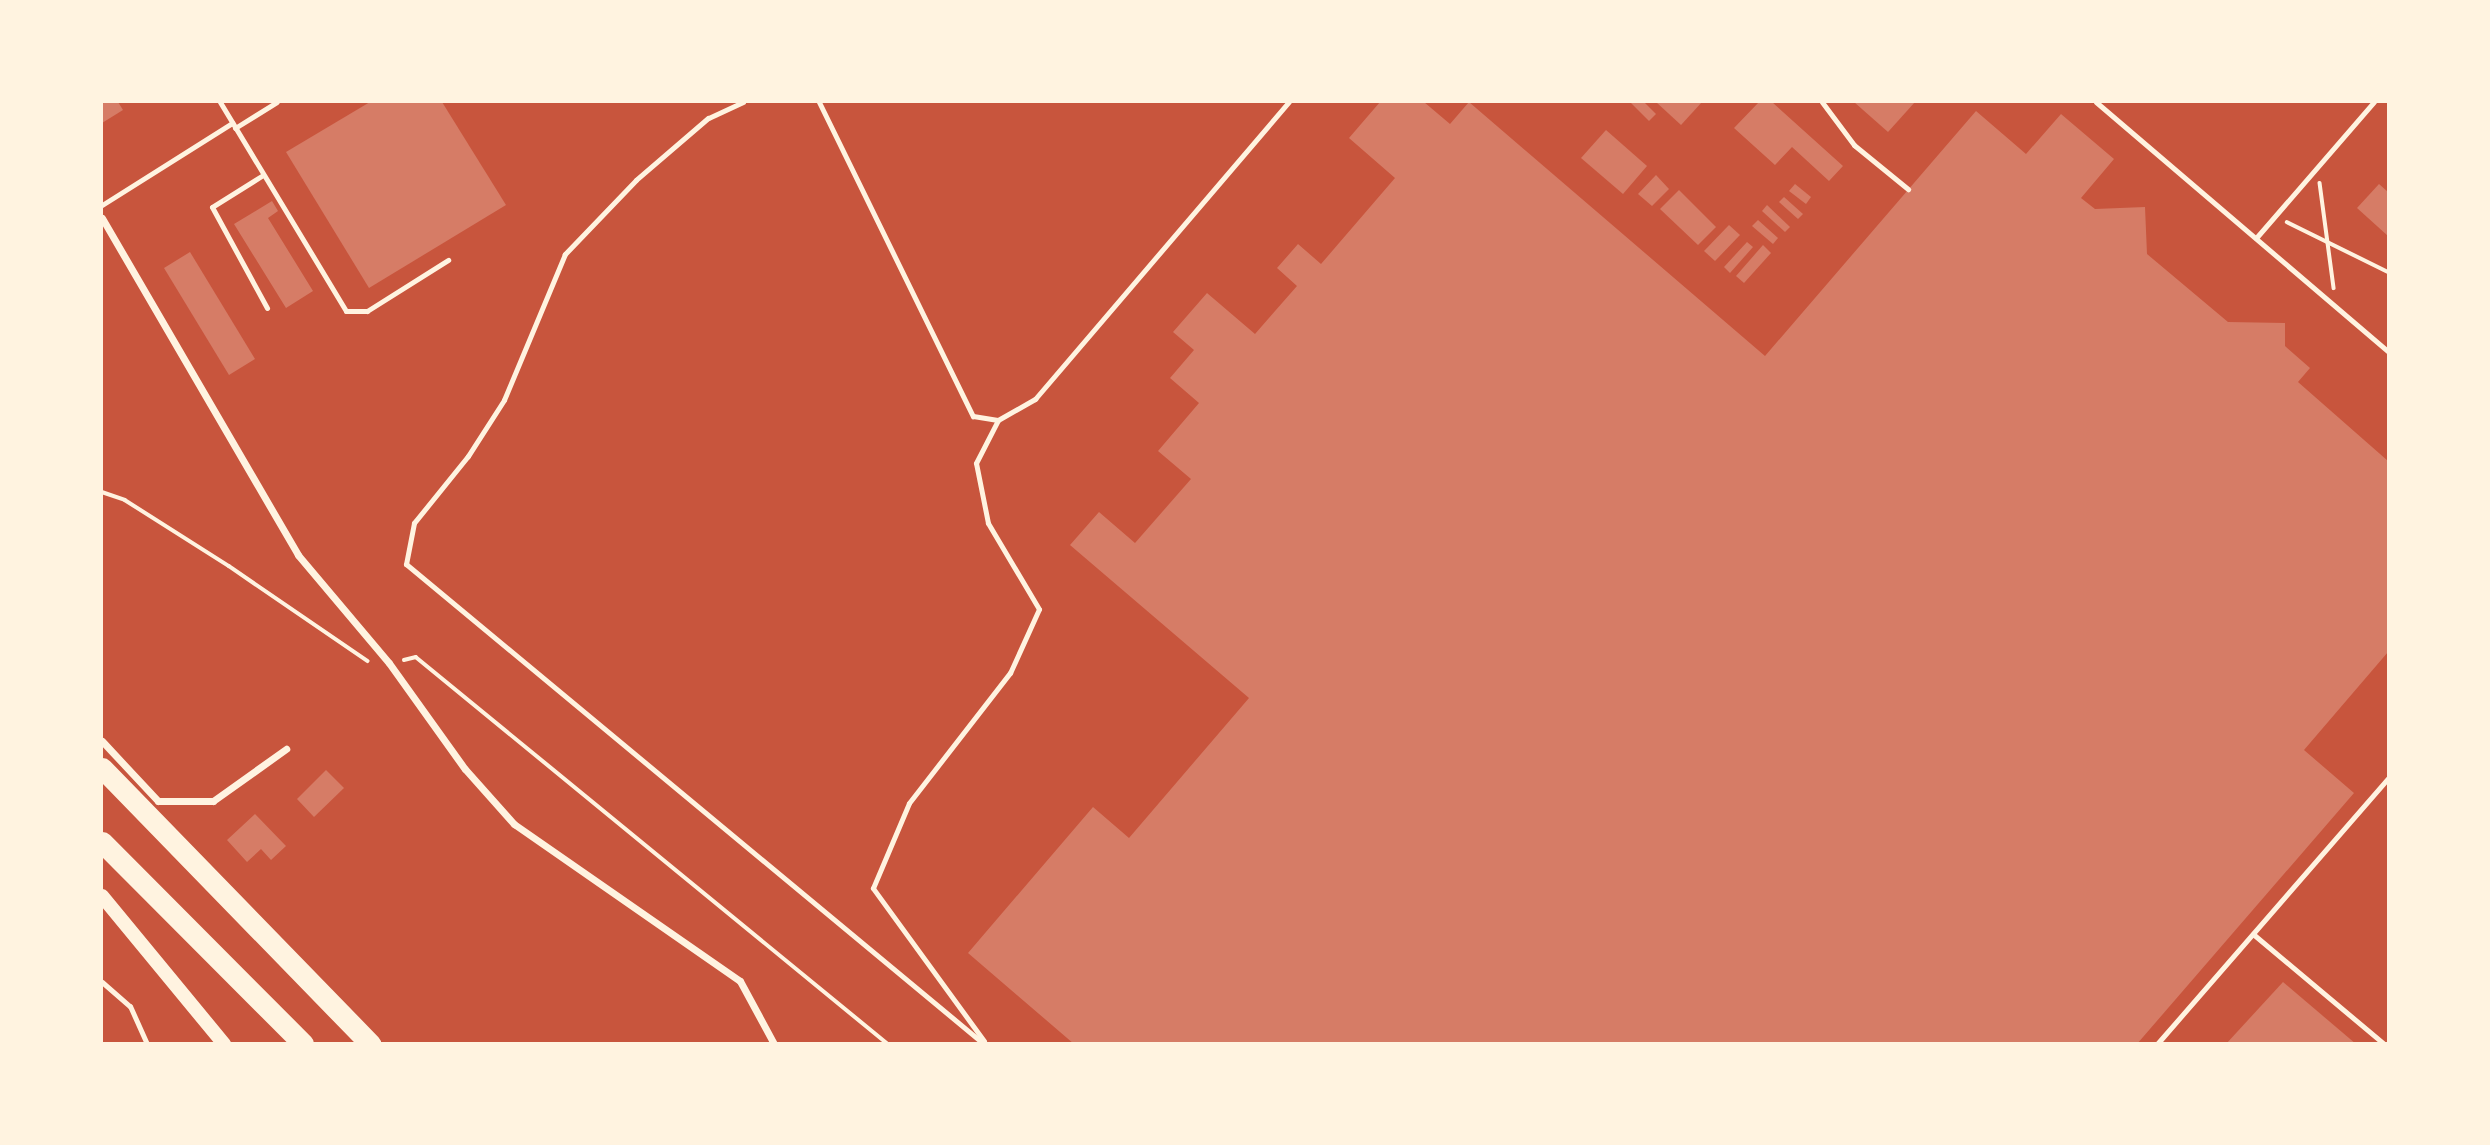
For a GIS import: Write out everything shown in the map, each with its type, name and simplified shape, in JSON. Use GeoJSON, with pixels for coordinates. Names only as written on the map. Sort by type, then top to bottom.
{"type":"FeatureCollection","features":[{"type":"Feature","properties":{"kind":"highway"},"geometry":{"type":"LineString","coordinates":[[102,768],[370,1044]]}},
{"type":"Feature","properties":{"kind":"highway"},"geometry":{"type":"LineString","coordinates":[[102,842],[303,1044]]}},
{"type":"Feature","properties":{"kind":"main road"},"geometry":{"type":"LineString","coordinates":[[102,896],[224,1044]]}},
{"type":"Feature","properties":{"kind":"street"},"geometry":{"type":"LineString","coordinates":[[102,218],[298,555],[389,663],[465,769],[514,824],[740,981],[774,1044]]}},
{"type":"Feature","properties":{"kind":"street"},"geometry":{"type":"LineString","coordinates":[[102,741],[158,801],[213,801],[286,748]]}},
{"type":"Feature","properties":{"kind":"lane"},"geometry":{"type":"LineString","coordinates":[[220,102],[346,311],[367,312],[448,260]]}},
{"type":"Feature","properties":{"kind":"lane"},"geometry":{"type":"LineString","coordinates":[[102,205],[277,102]]}},
{"type":"Feature","properties":{"kind":"lane"},"geometry":{"type":"LineString","coordinates":[[743,102],[708,118],[646,171],[565,254],[504,400],[468,456],[414,523],[406,564],[985,1044]]}},
{"type":"Feature","properties":{"kind":"lane"},"geometry":{"type":"LineString","coordinates":[[818,102],[973,416],[998,420]]}},
{"type":"Feature","properties":{"kind":"lane"},"geometry":{"type":"LineString","coordinates":[[985,1044],[873,888],[909,803],[1010,673],[1039,609],[988,523],[976,463],[998,420],[1035,399],[1289,102]]}},
{"type":"Feature","properties":{"kind":"lane"},"geometry":{"type":"LineString","coordinates":[[1822,102],[1854,145],[1908,189]]}},
{"type":"Feature","properties":{"kind":"lane"},"geometry":{"type":"LineString","coordinates":[[2096,102],[2389,351]]}},
{"type":"Feature","properties":{"kind":"lane"},"geometry":{"type":"LineString","coordinates":[[2256,238],[2374,102]]}},
{"type":"Feature","properties":{"kind":"lane"},"geometry":{"type":"LineString","coordinates":[[263,175],[212,207],[267,308]]}},
{"type":"Feature","properties":{"kind":"lane"},"geometry":{"type":"LineString","coordinates":[[2157,1044],[2389,778]]}},
{"type":"Feature","properties":{"kind":"lane"},"geometry":{"type":"LineString","coordinates":[[2253,934],[2384,1044]]}},
{"type":"Feature","properties":{"kind":"lane"},"geometry":{"type":"LineString","coordinates":[[102,982],[130,1006],[148,1044]]}},
{"type":"Feature","properties":{"kind":"path"},"geometry":{"type":"LineString","coordinates":[[2318,167],[2337,286],[2326,298]]}},
{"type":"Feature","properties":{"kind":"path"},"geometry":{"type":"LineString","coordinates":[[2278,213],[2330,246],[2389,272]]}},
{"type":"Feature","properties":{"kind":"path"},"geometry":{"type":"LineString","coordinates":[[102,492],[125,500],[206,551],[378,667],[416,657],[888,1044]]}},
{"type":"Feature","properties":{"kind":"building"},"geometry":{"type":"Polygon","coordinates":[[[102,102],[118,102],[123,110],[102,123],[102,102]]]}},
{"type":"Feature","properties":{"kind":"building"},"geometry":{"type":"Polygon","coordinates":[[[370,102],[442,102],[506,205],[369,288],[286,152],[370,102]]]}},
{"type":"Feature","properties":{"kind":"building"},"geometry":{"type":"Polygon","coordinates":[[[1380,102],[1424,102],[1450,124],[1469,102],[1765,356],[1976,111],[2026,154],[2061,114],[2114,159],[2081,198],[2095,209],[2145,207],[2147,254],[2228,322],[2285,323],[2285,346],[2310,368],[2298,382],[2388,461],[2388,652],[2304,750],[2354,793],[2137,1044],[1074,1044],[968,953],[1093,807],[1129,838],[1249,698],[1070,545],[1099,512],[1135,543],[1191,479],[1158,451],[1199,403],[1170,378],[1194,350],[1173,332],[1207,293],[1255,334],[1297,286],[1277,268],[1298,244],[1321,264],[1395,178],[1349,138],[1380,102]]]}},
{"type":"Feature","properties":{"kind":"building"},"geometry":{"type":"Polygon","coordinates":[[[1630,102],[1644,102],[1656,114],[1649,121],[1630,102]]]}},
{"type":"Feature","properties":{"kind":"building"},"geometry":{"type":"Polygon","coordinates":[[[1656,102],[1702,102],[1681,125],[1656,102]]]}},
{"type":"Feature","properties":{"kind":"building"},"geometry":{"type":"Polygon","coordinates":[[[1759,102],[1772,102],[1843,166],[1829,181],[1792,147],[1775,165],[1734,128],[1759,102]]]}},
{"type":"Feature","properties":{"kind":"building"},"geometry":{"type":"Polygon","coordinates":[[[1854,102],[1915,102],[1888,132],[1854,102]]]}},
{"type":"Feature","properties":{"kind":"building"},"geometry":{"type":"Polygon","coordinates":[[[1606,130],[1647,166],[1623,194],[1581,158],[1606,130]]]}},
{"type":"Feature","properties":{"kind":"building"},"geometry":{"type":"Polygon","coordinates":[[[1656,175],[1669,189],[1652,206],[1638,194],[1656,175]]]}},
{"type":"Feature","properties":{"kind":"building"},"geometry":{"type":"Polygon","coordinates":[[[1795,184],[1811,197],[1806,204],[1789,191],[1795,184]]]}},
{"type":"Feature","properties":{"kind":"building"},"geometry":{"type":"Polygon","coordinates":[[[2379,184],[2388,192],[2388,236],[2357,208],[2379,184]]]}},
{"type":"Feature","properties":{"kind":"building"},"geometry":{"type":"Polygon","coordinates":[[[1679,190],[1716,227],[1698,245],[1660,209],[1679,190]]]}},
{"type":"Feature","properties":{"kind":"building"},"geometry":{"type":"Polygon","coordinates":[[[1784,197],[1803,214],[1798,219],[1779,202],[1784,197]]]}},
{"type":"Feature","properties":{"kind":"building"},"geometry":{"type":"Polygon","coordinates":[[[272,201],[278,211],[268,218],[313,291],[286,308],[234,224],[272,201]]]}},
{"type":"Feature","properties":{"kind":"building"},"geometry":{"type":"Polygon","coordinates":[[[1767,205],[1790,227],[1785,232],[1762,211],[1767,205]]]}},
{"type":"Feature","properties":{"kind":"building"},"geometry":{"type":"Polygon","coordinates":[[[1758,220],[1778,238],[1773,244],[1752,226],[1758,220]]]}},
{"type":"Feature","properties":{"kind":"building"},"geometry":{"type":"Polygon","coordinates":[[[1729,225],[1740,235],[1715,261],[1704,251],[1729,225]]]}},
{"type":"Feature","properties":{"kind":"building"},"geometry":{"type":"Polygon","coordinates":[[[1747,242],[1753,247],[1730,273],[1724,267],[1747,242]]]}},
{"type":"Feature","properties":{"kind":"building"},"geometry":{"type":"Polygon","coordinates":[[[1763,245],[1771,253],[1744,283],[1736,276],[1763,245]]]}},
{"type":"Feature","properties":{"kind":"building"},"geometry":{"type":"Polygon","coordinates":[[[190,252],[255,359],[229,375],[164,268],[190,252]]]}},
{"type":"Feature","properties":{"kind":"building"},"geometry":{"type":"Polygon","coordinates":[[[326,770],[344,788],[314,817],[297,799],[326,770]]]}},
{"type":"Feature","properties":{"kind":"building"},"geometry":{"type":"Polygon","coordinates":[[[255,814],[286,846],[271,860],[261,849],[247,862],[227,840],[255,814]]]}},
{"type":"Feature","properties":{"kind":"building"},"geometry":{"type":"Polygon","coordinates":[[[2283,982],[2356,1044],[2226,1044],[2283,982]]]}}]}
